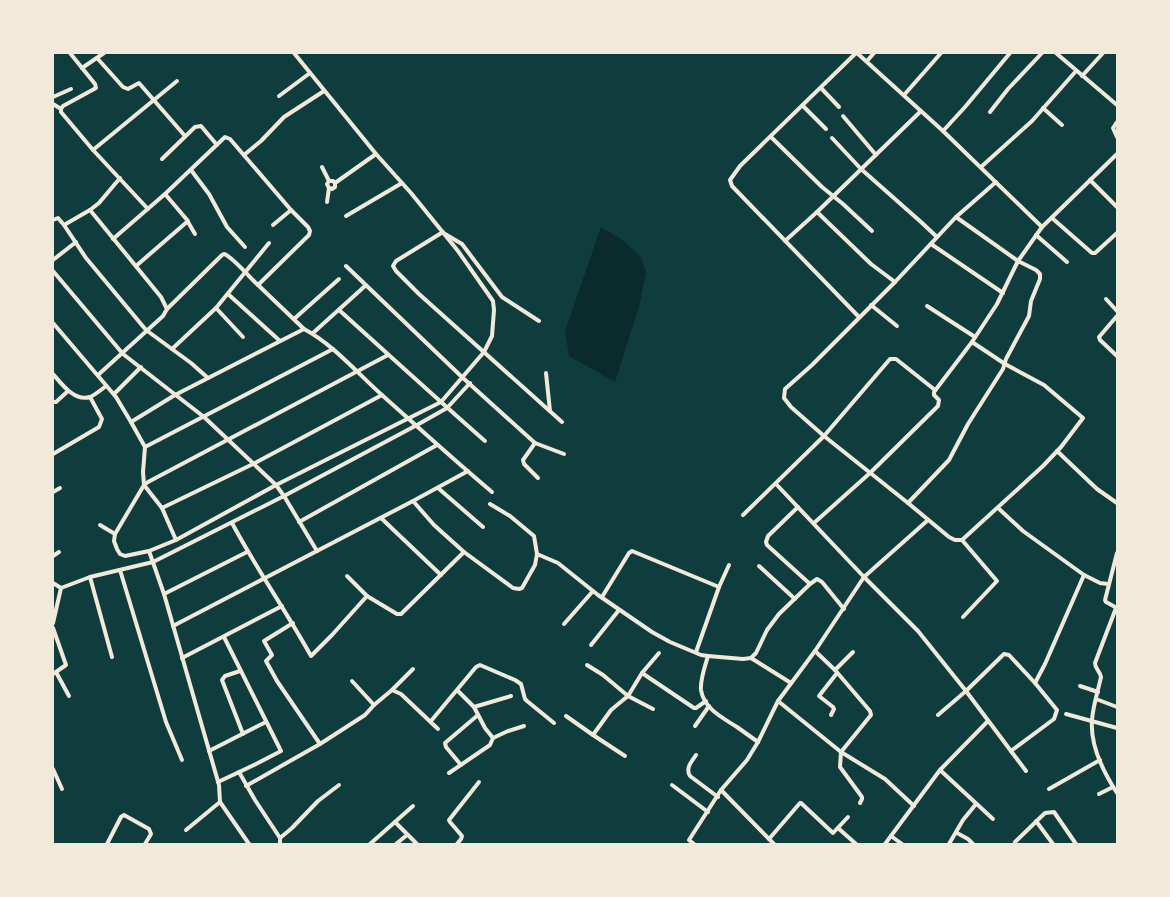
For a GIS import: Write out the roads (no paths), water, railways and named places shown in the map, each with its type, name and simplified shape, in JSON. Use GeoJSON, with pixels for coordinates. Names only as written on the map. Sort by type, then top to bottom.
{"type":"FeatureCollection","features":[{"type":"Feature","properties":{"kind":"street"},"geometry":{"type":"LineString","coordinates":[[61,110],[63,106],[96,88],[95,84],[70,53]]}},
{"type":"Feature","properties":{"kind":"street"},"geometry":{"type":"LineString","coordinates":[[82,68],[104,53]]}},
{"type":"Feature","properties":{"kind":"street"},"geometry":{"type":"LineString","coordinates":[[294,53],[376,154],[443,232],[493,301],[494,310],[492,336],[484,352],[441,402],[276,485],[176,540],[149,551],[125,556],[120,554],[114,541],[115,534],[144,485],[148,482],[358,372],[388,354]]}},
{"type":"Feature","properties":{"kind":"street"},"geometry":{"type":"LineString","coordinates":[[859,317],[732,186],[730,180],[740,166],[856,53],[867,61],[943,131],[1042,227]]}},
{"type":"Feature","properties":{"kind":"street"},"geometry":{"type":"LineString","coordinates":[[867,61],[874,53]]}},
{"type":"Feature","properties":{"kind":"street"},"geometry":{"type":"LineString","coordinates":[[904,95],[942,53]]}},
{"type":"Feature","properties":{"kind":"street"},"geometry":{"type":"LineString","coordinates":[[943,131],[1010,53]]}},
{"type":"Feature","properties":{"kind":"street"},"geometry":{"type":"LineString","coordinates":[[990,112],[1008,89],[1042,53]]}},
{"type":"Feature","properties":{"kind":"street"},"geometry":{"type":"LineString","coordinates":[[1056,53],[1117,104]]}},
{"type":"Feature","properties":{"kind":"street"},"geometry":{"type":"LineString","coordinates":[[1082,76],[1103,53]]}},
{"type":"Feature","properties":{"kind":"street"},"geometry":{"type":"LineString","coordinates":[[97,58],[123,87],[128,89],[139,83],[152,100],[185,136]]}},
{"type":"Feature","properties":{"kind":"street"},"geometry":{"type":"LineString","coordinates":[[981,167],[1032,121],[1076,71]]}},
{"type":"Feature","properties":{"kind":"street"},"geometry":{"type":"LineString","coordinates":[[279,96],[310,73]]}},
{"type":"Feature","properties":{"kind":"street"},"geometry":{"type":"LineString","coordinates":[[93,150],[177,81]]}},
{"type":"Feature","properties":{"kind":"street"},"geometry":{"type":"LineString","coordinates":[[821,88],[839,107]]}},
{"type":"Feature","properties":{"kind":"street"},"geometry":{"type":"LineString","coordinates":[[53,97],[71,89]]}},
{"type":"Feature","properties":{"kind":"street"},"geometry":{"type":"LineString","coordinates":[[244,155],[261,141],[284,117],[324,91]]}},
{"type":"Feature","properties":{"kind":"street"},"geometry":{"type":"LineString","coordinates":[[53,104],[61,110],[61,112],[93,150],[148,209]]}},
{"type":"Feature","properties":{"kind":"street"},"geometry":{"type":"LineString","coordinates":[[803,106],[826,129]]}},
{"type":"Feature","properties":{"kind":"street"},"geometry":{"type":"LineString","coordinates":[[1043,108],[1062,125]]}},
{"type":"Feature","properties":{"kind":"street"},"geometry":{"type":"LineString","coordinates":[[785,241],[921,111]]}},
{"type":"Feature","properties":{"kind":"street"},"geometry":{"type":"LineString","coordinates":[[843,116],[876,155]]}},
{"type":"Feature","properties":{"kind":"street"},"geometry":{"type":"LineString","coordinates":[[1117,122],[1113,128],[1117,137]]}},
{"type":"Feature","properties":{"kind":"street"},"geometry":{"type":"LineString","coordinates":[[162,159],[195,127],[201,126],[217,145]]}},
{"type":"Feature","properties":{"kind":"street"},"geometry":{"type":"LineString","coordinates":[[114,239],[227,137],[310,231],[309,234],[258,284]]}},
{"type":"Feature","properties":{"kind":"street"},"geometry":{"type":"LineString","coordinates":[[771,137],[872,231]]}},
{"type":"Feature","properties":{"kind":"street"},"geometry":{"type":"LineString","coordinates":[[832,138],[861,169],[937,237]]}},
{"type":"Feature","properties":{"kind":"street"},"geometry":{"type":"LineString","coordinates":[[329,188],[332,189],[335,187],[335,183],[376,154]]}},
{"type":"Feature","properties":{"kind":"street"},"geometry":{"type":"LineString","coordinates":[[814,523],[870,474],[938,406],[939,400],[934,395],[935,390],[972,342],[1003,293],[1018,261],[1036,235],[1042,227],[1117,154]]}},
{"type":"Feature","properties":{"kind":"street"},"geometry":{"type":"LineString","coordinates":[[322,167],[329,181],[327,184],[329,188],[327,202]]}},
{"type":"Feature","properties":{"kind":"street"},"geometry":{"type":"LineString","coordinates":[[191,170],[210,194],[227,227],[245,247]]}},
{"type":"Feature","properties":{"kind":"street"},"geometry":{"type":"LineString","coordinates":[[64,226],[90,210],[106,196],[120,178]]}},
{"type":"Feature","properties":{"kind":"street"},"geometry":{"type":"LineString","coordinates":[[1090,180],[1117,207]]}},
{"type":"Feature","properties":{"kind":"street"},"geometry":{"type":"LineString","coordinates":[[329,181],[333,181],[335,183]]}},
{"type":"Feature","properties":{"kind":"street"},"geometry":{"type":"LineString","coordinates":[[972,342],[1005,364],[1044,385],[1083,418],[1043,466],[962,540],[955,540],[949,537],[824,436],[791,406],[784,398],[784,394],[785,389],[812,365],[895,282],[956,217],[996,182]]}},
{"type":"Feature","properties":{"kind":"street"},"geometry":{"type":"LineString","coordinates":[[346,216],[402,184]]}},
{"type":"Feature","properties":{"kind":"street"},"geometry":{"type":"LineString","coordinates":[[165,194],[188,220],[195,234]]}},
{"type":"Feature","properties":{"kind":"street"},"geometry":{"type":"LineString","coordinates":[[90,210],[161,297],[167,309]]}},
{"type":"Feature","properties":{"kind":"street"},"geometry":{"type":"LineString","coordinates":[[273,225],[291,210]]}},
{"type":"Feature","properties":{"kind":"street"},"geometry":{"type":"LineString","coordinates":[[817,212],[871,264],[895,282]]}},
{"type":"Feature","properties":{"kind":"street"},"geometry":{"type":"LineString","coordinates":[[908,503],[953,454],[968,424],[1005,364],[1006,359],[1029,316],[1034,292],[1040,279],[1040,274],[1036,270],[1018,261],[956,217]]}},
{"type":"Feature","properties":{"kind":"street"},"geometry":{"type":"LineString","coordinates":[[53,220],[58,218],[86,258],[146,330],[191,363],[208,378]]}},
{"type":"Feature","properties":{"kind":"street"},"geometry":{"type":"LineString","coordinates":[[1052,218],[1092,254],[1117,233]]}},
{"type":"Feature","properties":{"kind":"street"},"geometry":{"type":"LineString","coordinates":[[136,266],[188,222]]}},
{"type":"Feature","properties":{"kind":"street"},"geometry":{"type":"LineString","coordinates":[[443,232],[462,244],[502,297],[539,321]]}},
{"type":"Feature","properties":{"kind":"street"},"geometry":{"type":"LineString","coordinates":[[443,232],[396,261],[393,266],[396,271],[419,294],[562,422]]}},
{"type":"Feature","properties":{"kind":"street"},"geometry":{"type":"LineString","coordinates":[[1036,235],[1067,262]]}},
{"type":"Feature","properties":{"kind":"street"},"geometry":{"type":"LineString","coordinates":[[53,260],[76,242]]}},
{"type":"Feature","properties":{"kind":"street"},"geometry":{"type":"LineString","coordinates":[[172,349],[216,308],[270,243]]}},
{"type":"Feature","properties":{"kind":"street"},"geometry":{"type":"LineString","coordinates":[[931,244],[1003,293]]}},
{"type":"Feature","properties":{"kind":"street"},"geometry":{"type":"LineString","coordinates":[[98,375],[123,354],[146,330],[163,316],[167,309],[224,254],[230,256],[245,273],[304,329],[333,349],[382,396],[492,492]]}},
{"type":"Feature","properties":{"kind":"street"},"geometry":{"type":"LineString","coordinates":[[346,266],[365,286],[463,378],[535,443],[564,454]]}},
{"type":"Feature","properties":{"kind":"street"},"geometry":{"type":"LineString","coordinates":[[53,271],[123,354],[175,396],[204,417],[276,485],[317,552]]}},
{"type":"Feature","properties":{"kind":"street"},"geometry":{"type":"LineString","coordinates":[[294,319],[340,279]]}},
{"type":"Feature","properties":{"kind":"street"},"geometry":{"type":"LineString","coordinates":[[313,334],[365,286]]}},
{"type":"Feature","properties":{"kind":"street"},"geometry":{"type":"LineString","coordinates":[[228,294],[280,342]]}},
{"type":"Feature","properties":{"kind":"street"},"geometry":{"type":"LineString","coordinates":[[1106,299],[1117,311]]}},
{"type":"Feature","properties":{"kind":"street"},"geometry":{"type":"LineString","coordinates":[[871,305],[897,326]]}},
{"type":"Feature","properties":{"kind":"street"},"geometry":{"type":"LineString","coordinates":[[927,306],[975,337]]}},
{"type":"Feature","properties":{"kind":"street"},"geometry":{"type":"LineString","coordinates":[[216,308],[243,337]]}},
{"type":"Feature","properties":{"kind":"street"},"geometry":{"type":"LineString","coordinates":[[339,310],[485,441]]}},
{"type":"Feature","properties":{"kind":"street"},"geometry":{"type":"LineString","coordinates":[[1117,316],[1099,337],[1100,340],[1117,356]]}},
{"type":"Feature","properties":{"kind":"street"},"geometry":{"type":"LineString","coordinates":[[53,322],[114,394],[131,422],[145,447],[143,472],[144,485],[162,508],[176,540]]}},
{"type":"Feature","properties":{"kind":"street"},"geometry":{"type":"LineString","coordinates":[[131,422],[208,378],[304,329]]}},
{"type":"Feature","properties":{"kind":"street"},"geometry":{"type":"LineString","coordinates":[[145,447],[333,349]]}},
{"type":"Feature","properties":{"kind":"street"},"geometry":{"type":"LineString","coordinates":[[743,515],[824,436],[890,359],[896,359],[935,390]]}},
{"type":"Feature","properties":{"kind":"street"},"geometry":{"type":"LineString","coordinates":[[114,394],[141,368]]}},
{"type":"Feature","properties":{"kind":"street"},"geometry":{"type":"LineString","coordinates":[[546,373],[550,411]]}},
{"type":"Feature","properties":{"kind":"street"},"geometry":{"type":"LineString","coordinates":[[53,374],[68,392],[82,397],[90,397],[106,386]]}},
{"type":"Feature","properties":{"kind":"street"},"geometry":{"type":"LineString","coordinates":[[61,588],[90,577],[153,562],[232,523],[417,426],[447,408],[470,383]]}},
{"type":"Feature","properties":{"kind":"street"},"geometry":{"type":"LineString","coordinates":[[53,402],[56,402],[68,392]]}},
{"type":"Feature","properties":{"kind":"street"},"geometry":{"type":"LineString","coordinates":[[162,508],[253,464],[382,396]]}},
{"type":"Feature","properties":{"kind":"street"},"geometry":{"type":"LineString","coordinates":[[53,454],[99,427],[102,419],[90,397]]}},
{"type":"Feature","properties":{"kind":"street"},"geometry":{"type":"LineString","coordinates":[[535,443],[523,462],[538,478]]}},
{"type":"Feature","properties":{"kind":"street"},"geometry":{"type":"LineString","coordinates":[[299,522],[437,445]]}},
{"type":"Feature","properties":{"kind":"street"},"geometry":{"type":"LineString","coordinates":[[1057,451],[1097,489],[1117,503]]}},
{"type":"Feature","properties":{"kind":"street"},"geometry":{"type":"LineString","coordinates":[[173,626],[413,502],[468,471]]}},
{"type":"Feature","properties":{"kind":"street"},"geometry":{"type":"LineString","coordinates":[[776,484],[864,577],[918,631],[1012,751],[1026,772]]}},
{"type":"Feature","properties":{"kind":"street"},"geometry":{"type":"LineString","coordinates":[[53,492],[60,488]]}},
{"type":"Feature","properties":{"kind":"street"},"geometry":{"type":"LineString","coordinates":[[438,488],[483,528]]}},
{"type":"Feature","properties":{"kind":"street"},"geometry":{"type":"LineString","coordinates":[[413,502],[434,525],[464,552],[513,588],[522,588],[535,565],[537,554],[534,536],[510,516],[490,504]]}},
{"type":"Feature","properties":{"kind":"street"},"geometry":{"type":"LineString","coordinates":[[798,507],[768,536],[766,542],[767,545],[810,584]]}},
{"type":"Feature","properties":{"kind":"street"},"geometry":{"type":"LineString","coordinates":[[998,508],[1023,531],[1084,575],[1108,584]]}},
{"type":"Feature","properties":{"kind":"street"},"geometry":{"type":"LineString","coordinates":[[381,518],[441,575]]}},
{"type":"Feature","properties":{"kind":"street"},"geometry":{"type":"LineString","coordinates":[[694,844],[687,842],[721,790],[747,760],[758,742],[778,701],[815,651],[864,577],[928,520]]}},
{"type":"Feature","properties":{"kind":"street"},"geometry":{"type":"LineString","coordinates":[[232,523],[247,552],[293,623],[311,656],[367,596]]}},
{"type":"Feature","properties":{"kind":"street"},"geometry":{"type":"LineString","coordinates":[[100,525],[115,534]]}},
{"type":"Feature","properties":{"kind":"street"},"geometry":{"type":"LineString","coordinates":[[962,540],[997,581],[963,617]]}},
{"type":"Feature","properties":{"kind":"street"},"geometry":{"type":"LineString","coordinates":[[149,551],[164,594],[218,782],[220,802],[249,844]]}},
{"type":"Feature","properties":{"kind":"street"},"geometry":{"type":"LineString","coordinates":[[600,596],[629,553],[632,551],[718,587]]}},
{"type":"Feature","properties":{"kind":"street"},"geometry":{"type":"LineString","coordinates":[[53,556],[59,552]]}},
{"type":"Feature","properties":{"kind":"street"},"geometry":{"type":"LineString","coordinates":[[164,594],[247,552]]}},
{"type":"Feature","properties":{"kind":"street"},"geometry":{"type":"LineString","coordinates":[[347,576],[367,596],[397,614],[401,614],[464,552]]}},
{"type":"Feature","properties":{"kind":"street"},"geometry":{"type":"LineString","coordinates":[[1117,553],[1108,584],[1105,601],[1117,608],[1095,663],[1095,667],[1101,674],[1092,720],[1093,733],[1100,760],[1117,793]]}},
{"type":"Feature","properties":{"kind":"street"},"geometry":{"type":"LineString","coordinates":[[537,554],[558,563],[619,610],[670,642],[704,656],[743,659],[751,658],[756,653],[767,630],[779,614],[817,579],[844,609]]}},
{"type":"Feature","properties":{"kind":"street"},"geometry":{"type":"LineString","coordinates":[[696,652],[718,587],[730,565]]}},
{"type":"Feature","properties":{"kind":"street"},"geometry":{"type":"LineString","coordinates":[[759,566],[795,598]]}},
{"type":"Feature","properties":{"kind":"street"},"geometry":{"type":"LineString","coordinates":[[120,570],[166,722],[182,760]]}},
{"type":"Feature","properties":{"kind":"street"},"geometry":{"type":"LineString","coordinates":[[1035,683],[1045,664],[1084,575]]}},
{"type":"Feature","properties":{"kind":"street"},"geometry":{"type":"LineString","coordinates":[[90,577],[112,657]]}},
{"type":"Feature","properties":{"kind":"street"},"geometry":{"type":"LineString","coordinates":[[53,582],[61,588]]}},
{"type":"Feature","properties":{"kind":"street"},"geometry":{"type":"LineString","coordinates":[[53,623],[61,588]]}},
{"type":"Feature","properties":{"kind":"street"},"geometry":{"type":"LineString","coordinates":[[564,624],[593,591]]}},
{"type":"Feature","properties":{"kind":"street"},"geometry":{"type":"LineString","coordinates":[[182,658],[282,606]]}},
{"type":"Feature","properties":{"kind":"street"},"geometry":{"type":"LineString","coordinates":[[591,645],[619,610]]}},
{"type":"Feature","properties":{"kind":"street"},"geometry":{"type":"LineString","coordinates":[[293,623],[264,641],[272,655],[266,661],[320,744]]}},
{"type":"Feature","properties":{"kind":"street"},"geometry":{"type":"LineString","coordinates":[[53,628],[66,665],[55,673],[68,696]]}},
{"type":"Feature","properties":{"kind":"street"},"geometry":{"type":"LineString","coordinates":[[218,782],[281,751],[240,671],[224,636]]}},
{"type":"Feature","properties":{"kind":"street"},"geometry":{"type":"LineString","coordinates":[[815,651],[836,671],[870,711],[871,715],[841,752],[840,767],[862,797],[860,803]]}},
{"type":"Feature","properties":{"kind":"street"},"geometry":{"type":"LineString","coordinates":[[830,715],[834,709],[820,696],[836,671],[853,652]]}},
{"type":"Feature","properties":{"kind":"street"},"geometry":{"type":"LineString","coordinates":[[593,735],[610,710],[628,696],[642,673],[659,653]]}},
{"type":"Feature","properties":{"kind":"street"},"geometry":{"type":"LineString","coordinates":[[938,715],[1006,654],[1018,664],[1057,710],[1054,719],[1012,751]]}},
{"type":"Feature","properties":{"kind":"street"},"geometry":{"type":"LineString","coordinates":[[708,656],[701,689],[706,701],[709,706],[722,718],[758,742]]}},
{"type":"Feature","properties":{"kind":"street"},"geometry":{"type":"LineString","coordinates":[[751,658],[791,683]]}},
{"type":"Feature","properties":{"kind":"street"},"geometry":{"type":"LineString","coordinates":[[431,721],[458,691],[476,667],[480,665],[521,684],[525,699],[554,724]]}},
{"type":"Feature","properties":{"kind":"street"},"geometry":{"type":"LineString","coordinates":[[587,665],[603,675],[628,696],[653,710]]}},
{"type":"Feature","properties":{"kind":"street"},"geometry":{"type":"LineString","coordinates":[[246,786],[320,744],[365,715],[413,669]]}},
{"type":"Feature","properties":{"kind":"street"},"geometry":{"type":"LineString","coordinates":[[240,671],[225,676],[222,680],[244,734]]}},
{"type":"Feature","properties":{"kind":"street"},"geometry":{"type":"LineString","coordinates":[[642,673],[694,708],[706,701]]}},
{"type":"Feature","properties":{"kind":"street"},"geometry":{"type":"LineString","coordinates":[[352,681],[374,705]]}},
{"type":"Feature","properties":{"kind":"street"},"geometry":{"type":"LineString","coordinates":[[1080,686],[1098,692]]}},
{"type":"Feature","properties":{"kind":"street"},"geometry":{"type":"LineString","coordinates":[[392,690],[401,694],[438,729]]}},
{"type":"Feature","properties":{"kind":"street"},"geometry":{"type":"LineString","coordinates":[[458,691],[474,707],[493,738]]}},
{"type":"Feature","properties":{"kind":"street"},"geometry":{"type":"LineString","coordinates":[[474,707],[511,696]]}},
{"type":"Feature","properties":{"kind":"street"},"geometry":{"type":"LineString","coordinates":[[1096,700],[1117,707]]}},
{"type":"Feature","properties":{"kind":"street"},"geometry":{"type":"LineString","coordinates":[[778,701],[841,752],[885,779],[914,806]]}},
{"type":"Feature","properties":{"kind":"street"},"geometry":{"type":"LineString","coordinates":[[696,726],[709,706]]}},
{"type":"Feature","properties":{"kind":"street"},"geometry":{"type":"LineString","coordinates":[[1066,714],[1117,728]]}},
{"type":"Feature","properties":{"kind":"street"},"geometry":{"type":"LineString","coordinates":[[461,765],[446,747],[445,743],[478,715]]}},
{"type":"Feature","properties":{"kind":"street"},"geometry":{"type":"LineString","coordinates":[[566,716],[625,756]]}},
{"type":"Feature","properties":{"kind":"street"},"geometry":{"type":"LineString","coordinates":[[885,844],[940,770],[988,721]]}},
{"type":"Feature","properties":{"kind":"street"},"geometry":{"type":"LineString","coordinates":[[209,751],[266,722]]}},
{"type":"Feature","properties":{"kind":"street"},"geometry":{"type":"LineString","coordinates":[[449,773],[490,745],[493,738],[524,726]]}},
{"type":"Feature","properties":{"kind":"street"},"geometry":{"type":"LineString","coordinates":[[696,755],[688,768],[688,772],[692,777],[718,796]]}},
{"type":"Feature","properties":{"kind":"street"},"geometry":{"type":"LineString","coordinates":[[1049,789],[1100,760]]}},
{"type":"Feature","properties":{"kind":"street"},"geometry":{"type":"LineString","coordinates":[[53,769],[55,777],[62,789]]}},
{"type":"Feature","properties":{"kind":"street"},"geometry":{"type":"LineString","coordinates":[[940,770],[993,819]]}},
{"type":"Feature","properties":{"kind":"street"},"geometry":{"type":"LineString","coordinates":[[239,772],[246,786],[280,838],[280,844]]}},
{"type":"Feature","properties":{"kind":"street"},"geometry":{"type":"LineString","coordinates":[[457,844],[462,836],[449,820],[479,782]]}},
{"type":"Feature","properties":{"kind":"street"},"geometry":{"type":"LineString","coordinates":[[280,838],[292,828],[318,801],[340,785]]}},
{"type":"Feature","properties":{"kind":"street"},"geometry":{"type":"LineString","coordinates":[[672,785],[708,812]]}},
{"type":"Feature","properties":{"kind":"street"},"geometry":{"type":"LineString","coordinates":[[1099,794],[1113,787]]}},
{"type":"Feature","properties":{"kind":"street"},"geometry":{"type":"LineString","coordinates":[[721,790],[774,844]]}},
{"type":"Feature","properties":{"kind":"street"},"geometry":{"type":"LineString","coordinates":[[186,830],[220,802]]}},
{"type":"Feature","properties":{"kind":"street"},"geometry":{"type":"LineString","coordinates":[[769,839],[800,803],[832,832],[834,832],[848,817]]}},
{"type":"Feature","properties":{"kind":"street"},"geometry":{"type":"LineString","coordinates":[[949,844],[963,820],[976,804]]}},
{"type":"Feature","properties":{"kind":"street"},"geometry":{"type":"LineString","coordinates":[[370,844],[413,806]]}},
{"type":"Feature","properties":{"kind":"street"},"geometry":{"type":"LineString","coordinates":[[1015,842],[1045,813],[1054,812],[1076,844]]}},
{"type":"Feature","properties":{"kind":"street"},"geometry":{"type":"LineString","coordinates":[[107,844],[121,817],[124,815],[149,829],[151,834],[145,844]]}},
{"type":"Feature","properties":{"kind":"street"},"geometry":{"type":"LineString","coordinates":[[1036,821],[1051,843]]}},
{"type":"Feature","properties":{"kind":"street"},"geometry":{"type":"LineString","coordinates":[[395,822],[417,844]]}},
{"type":"Feature","properties":{"kind":"street"},"geometry":{"type":"LineString","coordinates":[[838,828],[856,844]]}},
{"type":"Feature","properties":{"kind":"street"},"geometry":{"type":"LineString","coordinates":[[957,832],[973,844]]}},
{"type":"Feature","properties":{"kind":"street"},"geometry":{"type":"LineString","coordinates":[[396,844],[407,835]]}},
{"type":"Feature","properties":{"kind":"street"},"geometry":{"type":"LineString","coordinates":[[890,836],[902,844]]}},
{"type":"Feature","properties":{"kind":"water"},"geometry":{"type":"Polygon","coordinates":[[[601,227],[624,241],[641,257],[646,272],[639,307],[615,382],[569,356],[565,331],[601,227]]]}}]}
